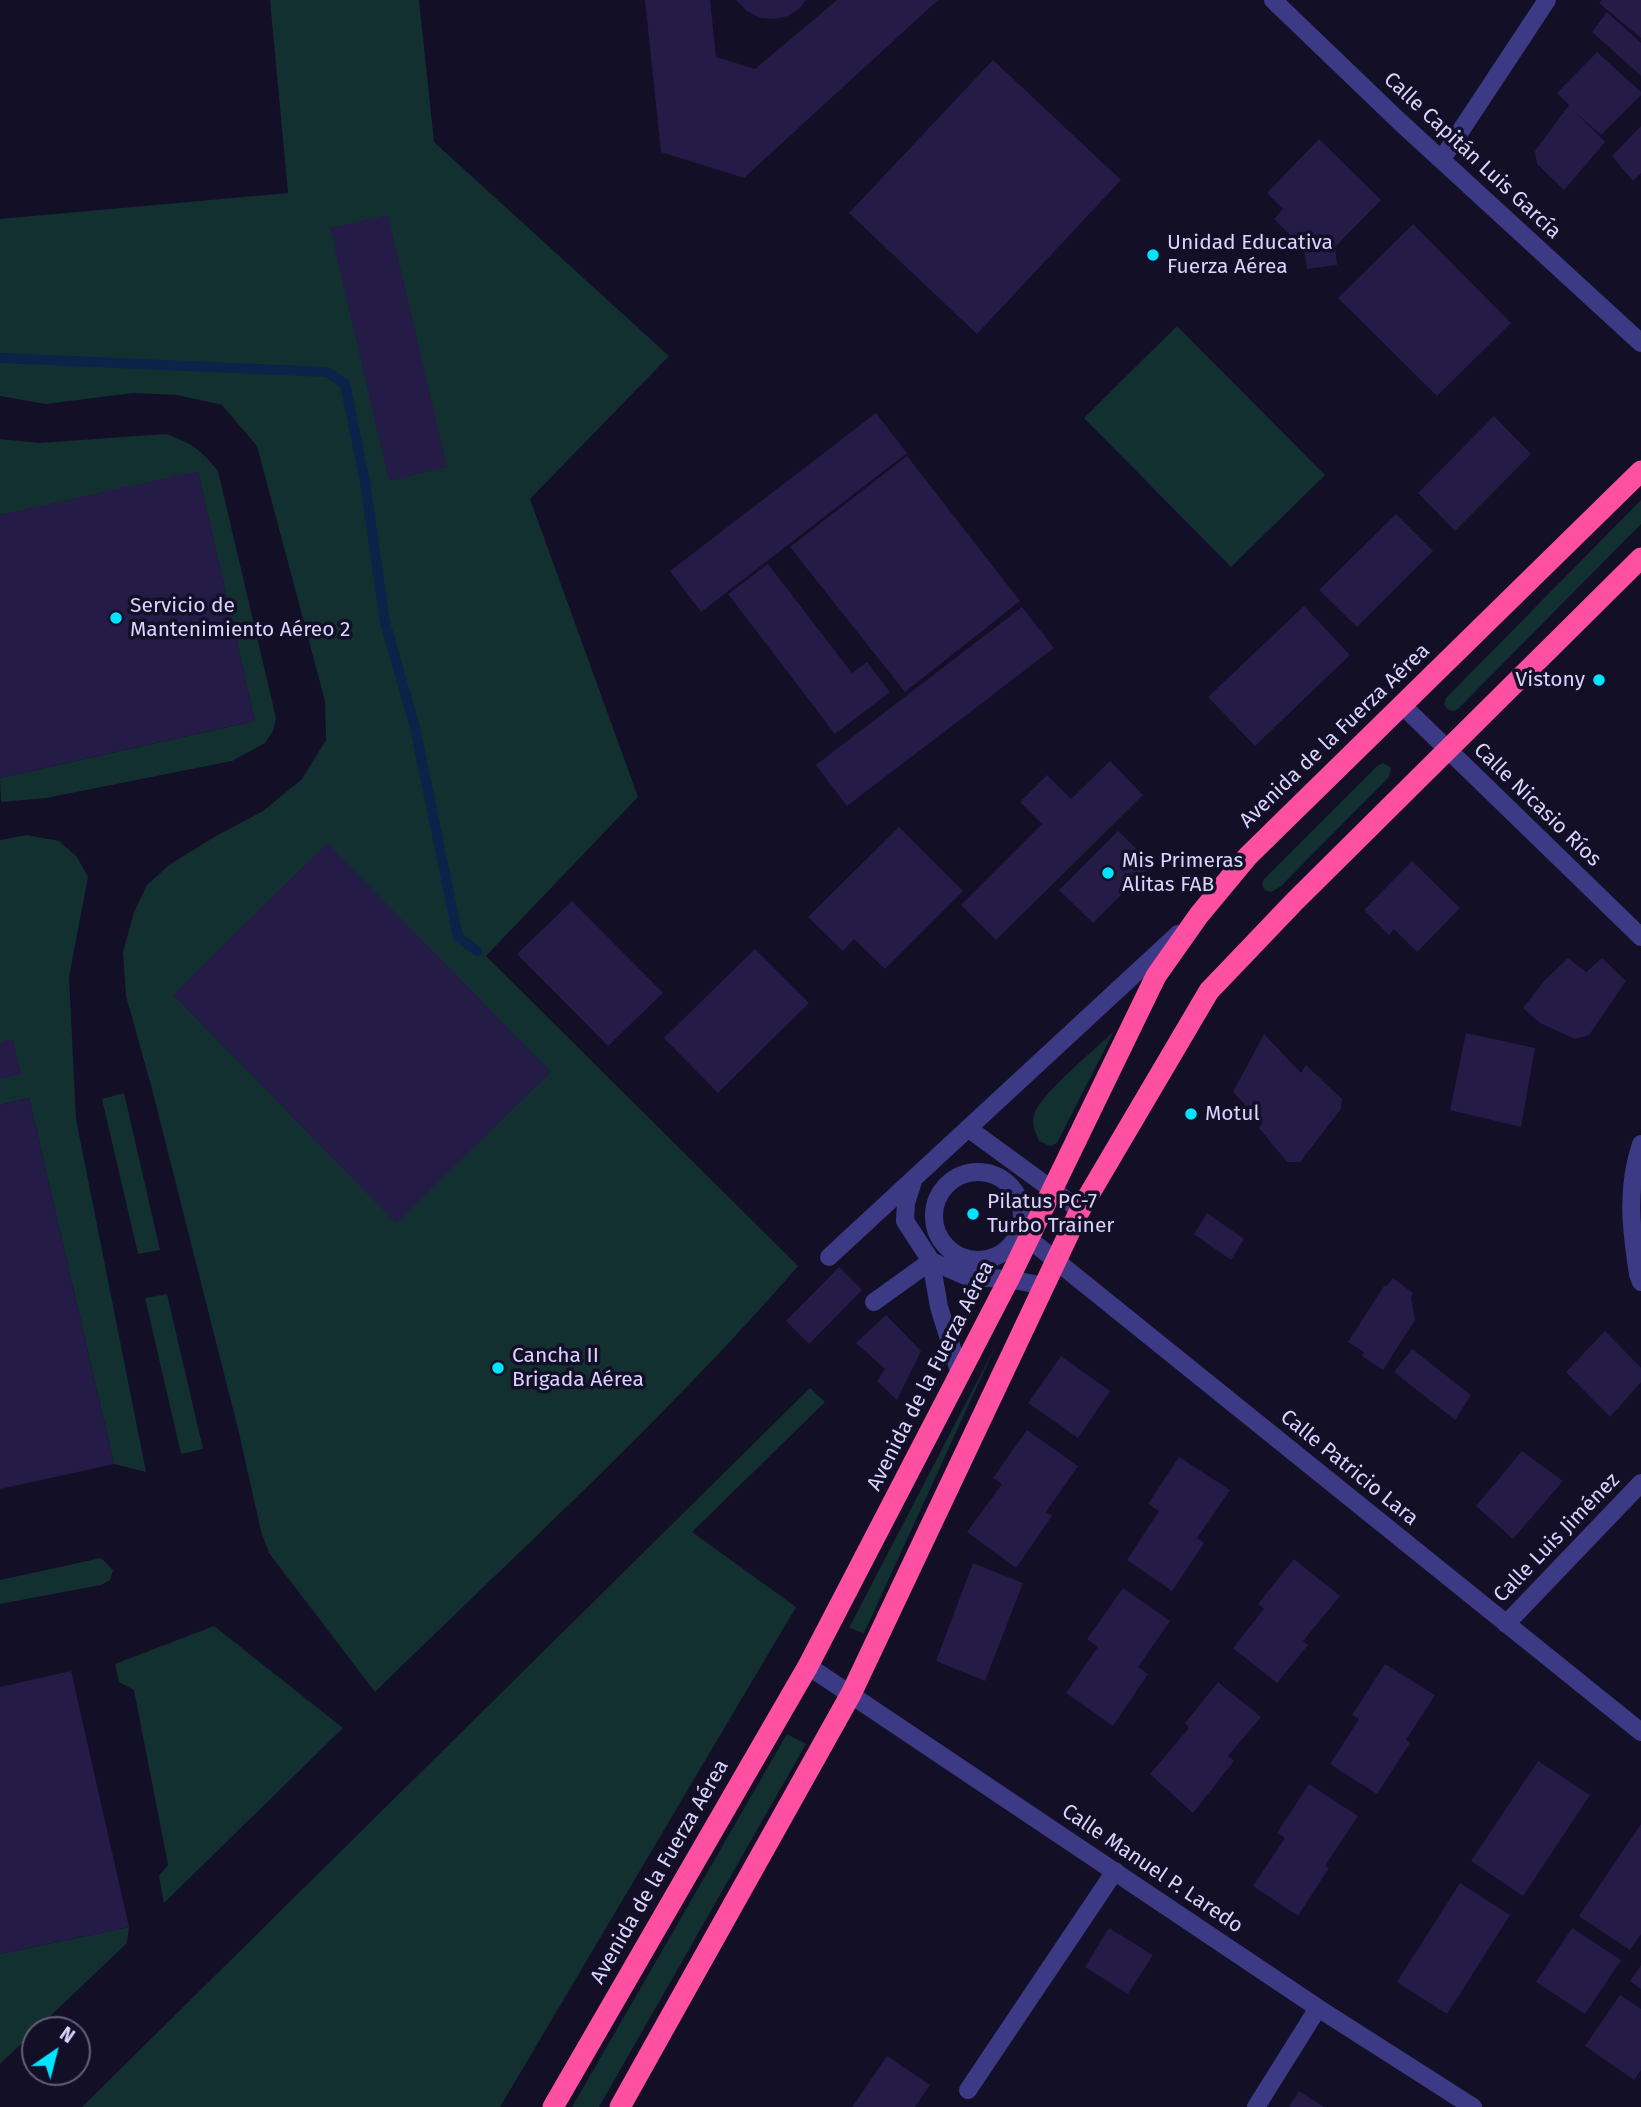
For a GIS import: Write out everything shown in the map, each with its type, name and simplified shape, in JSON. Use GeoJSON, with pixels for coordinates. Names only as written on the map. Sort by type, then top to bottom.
{"type":"FeatureCollection","features":[{"type":"Feature","properties":{"kind":"highway","name":"Avenida de la Fuerza Aérea"},"geometry":{"type":"LineString","coordinates":[[552,2107],[808,1666],[1009,1279],[1156,976],[1199,915],[1248,856],[1641,471]]}},
{"type":"Feature","properties":{"kind":"highway"},"geometry":{"type":"LineString","coordinates":[[620,2107],[851,1694],[1080,1210],[1209,991],[1269,927],[1641,558]]}},
{"type":"Feature","properties":{"kind":"street","name":"Calle Capitán Luis García"},"geometry":{"type":"LineString","coordinates":[[1273,0],[1641,344]]}},
{"type":"Feature","properties":{"kind":"street"},"geometry":{"type":"LineString","coordinates":[[1442,159],[1547,0]]}},
{"type":"Feature","properties":{"kind":"street","name":"Calle Nicasio Ríos"},"geometry":{"type":"LineString","coordinates":[[1402,705],[1641,937]]}},
{"type":"Feature","properties":{"kind":"street"},"geometry":{"type":"LineString","coordinates":[[829,1258],[1199,915]]}},
{"type":"Feature","properties":{"kind":"street"},"geometry":{"type":"LineString","coordinates":[[969,1129],[1080,1210]]}},
{"type":"Feature","properties":{"kind":"street"},"geometry":{"type":"LineString","coordinates":[[1641,1144],[1633,1167],[1630,1221],[1641,1282]]}},
{"type":"Feature","properties":{"kind":"street"},"geometry":{"type":"LineString","coordinates":[[980,1171],[1007,1181],[1017,1193],[1023,1207],[1023,1219],[1004,1252],[981,1261],[966,1259],[952,1252],[942,1242],[934,1215],[937,1201],[953,1180],[967,1173],[980,1171]]}},
{"type":"Feature","properties":{"kind":"street"},"geometry":{"type":"LineString","coordinates":[[913,1181],[906,1203],[905,1221],[931,1261],[939,1307],[960,1374]]}},
{"type":"Feature","properties":{"kind":"street","name":"Calle Patricio Lara"},"geometry":{"type":"LineString","coordinates":[[1029,1239],[1641,1732]]}},
{"type":"Feature","properties":{"kind":"street"},"geometry":{"type":"LineString","coordinates":[[931,1261],[968,1277],[1009,1279],[1044,1286]]}},
{"type":"Feature","properties":{"kind":"street"},"geometry":{"type":"LineString","coordinates":[[874,1302],[931,1261]]}},
{"type":"Feature","properties":{"kind":"street","name":"Calle Luis Jiménez"},"geometry":{"type":"LineString","coordinates":[[1506,1624],[1641,1483]]}},
{"type":"Feature","properties":{"kind":"street","name":"Calle Manuel P. Laredo"},"geometry":{"type":"LineString","coordinates":[[808,1666],[1318,2008],[1473,2107]]}},
{"type":"Feature","properties":{"kind":"street"},"geometry":{"type":"LineString","coordinates":[[968,2090],[1115,1871]]}},
{"type":"Feature","properties":{"kind":"street"},"geometry":{"type":"LineString","coordinates":[[1256,2107],[1318,2008]]}},
{"type":"Feature","properties":{"kind":"green space"},"geometry":{"type":"Polygon","coordinates":[[[270,0],[419,0],[434,142],[669,356],[530,499],[638,797],[486,956],[798,1266],[697,1377],[375,1692],[269,1553],[261,1531],[239,1433],[126,996],[123,952],[134,912],[147,885],[169,865],[263,811],[302,779],[326,740],[325,701],[257,446],[222,405],[177,395],[133,393],[46,404],[0,396],[0,219],[288,193],[270,0]]]}},
{"type":"Feature","properties":{"kind":"green space"},"geometry":{"type":"Polygon","coordinates":[[[1177,326],[1325,475],[1231,567],[1084,418],[1177,326]]]}},
{"type":"Feature","properties":{"kind":"green space"},"geometry":{"type":"Polygon","coordinates":[[[166,434],[195,448],[218,471],[276,718],[273,731],[265,743],[232,761],[46,798],[1,802],[0,778],[255,721],[198,472],[0,515],[0,439],[39,443],[166,434]]]}},
{"type":"Feature","properties":{"kind":"green space"},"geometry":{"type":"Polygon","coordinates":[[[1641,500],[1641,524],[1458,709],[1447,709],[1444,704],[1446,698],[1641,500]]]}},
{"type":"Feature","properties":{"kind":"green space"},"geometry":{"type":"Polygon","coordinates":[[[1383,763],[1391,768],[1389,777],[1280,887],[1271,892],[1265,890],[1262,885],[1264,879],[1383,763]]]}},
{"type":"Feature","properties":{"kind":"green space"},"geometry":{"type":"Polygon","coordinates":[[[27,835],[59,841],[77,857],[88,877],[69,977],[76,1119],[146,1472],[114,1464],[29,1098],[0,1105],[0,840],[27,835]]]}},
{"type":"Feature","properties":{"kind":"green space"},"geometry":{"type":"Polygon","coordinates":[[[1114,1031],[1057,1143],[1050,1146],[1039,1141],[1033,1122],[1038,1106],[1057,1084],[1114,1031]]]}},
{"type":"Feature","properties":{"kind":"green space"},"geometry":{"type":"Polygon","coordinates":[[[124,1093],[160,1250],[138,1254],[102,1099],[124,1093]]]}},
{"type":"Feature","properties":{"kind":"green space"},"geometry":{"type":"Polygon","coordinates":[[[167,1294],[203,1449],[181,1454],[145,1298],[167,1294]]]}},
{"type":"Feature","properties":{"kind":"green space"},"geometry":{"type":"Polygon","coordinates":[[[996,1345],[864,1633],[849,1628],[996,1345]]]}},
{"type":"Feature","properties":{"kind":"green space"},"geometry":{"type":"Polygon","coordinates":[[[810,1388],[825,1402],[692,1532],[796,1607],[500,2107],[82,2107],[810,1388]]]}},
{"type":"Feature","properties":{"kind":"green space"},"geometry":{"type":"Polygon","coordinates":[[[101,1558],[113,1570],[110,1580],[101,1585],[0,1604],[0,1580],[101,1558]]]}},
{"type":"Feature","properties":{"kind":"green space"},"geometry":{"type":"Polygon","coordinates":[[[214,1626],[343,1728],[164,1903],[159,1876],[168,1865],[134,1690],[119,1682],[115,1664],[214,1626]]]}},
{"type":"Feature","properties":{"kind":"green space"},"geometry":{"type":"Polygon","coordinates":[[[787,1734],[806,1744],[599,2107],[572,2107],[787,1734]]]}},
{"type":"Feature","properties":{"kind":"green space"},"geometry":{"type":"Polygon","coordinates":[[[129,1927],[127,1943],[50,2016],[21,2016],[21,2044],[0,2064],[0,1954],[129,1927]]]}},
{"type":"Feature","properties":{"kind":"building"},"geometry":{"type":"Polygon","coordinates":[[[645,0],[710,0],[716,57],[755,69],[837,0],[938,0],[744,178],[661,152],[645,0]]]}},
{"type":"Feature","properties":{"kind":"building"},"geometry":{"type":"Polygon","coordinates":[[[736,0],[806,0],[788,16],[774,19],[760,18],[747,11],[736,0]]]}},
{"type":"Feature","properties":{"kind":"building"},"geometry":{"type":"Polygon","coordinates":[[[1602,0],[1641,0],[1641,38],[1599,3],[1602,0]]]}},
{"type":"Feature","properties":{"kind":"building"},"geometry":{"type":"Polygon","coordinates":[[[1607,12],[1641,43],[1641,76],[1592,32],[1607,12]]]}},
{"type":"Feature","properties":{"kind":"building"},"geometry":{"type":"Polygon","coordinates":[[[1597,52],[1641,92],[1641,95],[1601,135],[1573,110],[1605,142],[1564,190],[1537,164],[1535,151],[1569,105],[1557,93],[1597,52]]]}},
{"type":"Feature","properties":{"kind":"building"},"geometry":{"type":"Polygon","coordinates":[[[993,60],[1121,180],[977,334],[849,213],[993,60]]]}},
{"type":"Feature","properties":{"kind":"building"},"geometry":{"type":"Polygon","coordinates":[[[1641,126],[1641,173],[1633,181],[1612,156],[1641,126]]]}},
{"type":"Feature","properties":{"kind":"building"},"geometry":{"type":"Polygon","coordinates":[[[1319,139],[1381,200],[1335,247],[1337,265],[1307,269],[1304,249],[1274,219],[1283,209],[1267,193],[1319,139]]]}},
{"type":"Feature","properties":{"kind":"building"},"geometry":{"type":"Polygon","coordinates":[[[388,215],[447,467],[389,481],[330,228],[388,215]]]}},
{"type":"Feature","properties":{"kind":"building"},"geometry":{"type":"Polygon","coordinates":[[[1413,224],[1511,323],[1437,396],[1338,298],[1413,224]]]}},
{"type":"Feature","properties":{"kind":"building"},"geometry":{"type":"Polygon","coordinates":[[[876,413],[907,453],[701,612],[670,571],[876,413]]]}},
{"type":"Feature","properties":{"kind":"building"},"geometry":{"type":"Polygon","coordinates":[[[1494,416],[1531,454],[1455,531],[1418,493],[1494,416]]]}},
{"type":"Feature","properties":{"kind":"building"},"geometry":{"type":"Polygon","coordinates":[[[907,456],[1020,601],[905,692],[790,547],[907,456]]]}},
{"type":"Feature","properties":{"kind":"building","name":"Servicio de Mantenimiento Aéreo 2"},"geometry":{"type":"Polygon","coordinates":[[[198,471],[255,721],[0,778],[0,515],[198,471]]]}},
{"type":"Feature","properties":{"kind":"building"},"geometry":{"type":"Polygon","coordinates":[[[1396,514],[1433,551],[1357,627],[1319,590],[1396,514]]]}},
{"type":"Feature","properties":{"kind":"building"},"geometry":{"type":"Polygon","coordinates":[[[768,564],[852,673],[867,662],[890,692],[835,734],[728,594],[768,564]]]}},
{"type":"Feature","properties":{"kind":"building"},"geometry":{"type":"Polygon","coordinates":[[[1304,606],[1350,655],[1255,746],[1208,697],[1304,606]]]}},
{"type":"Feature","properties":{"kind":"building"},"geometry":{"type":"Polygon","coordinates":[[[1022,607],[1054,648],[847,806],[816,765],[1022,607]]]}},
{"type":"Feature","properties":{"kind":"building"},"geometry":{"type":"Polygon","coordinates":[[[1110,761],[1143,795],[996,940],[961,905],[1042,824],[1020,802],[1047,775],[1071,799],[1110,761]]]}},
{"type":"Feature","properties":{"kind":"building"},"geometry":{"type":"Polygon","coordinates":[[[899,827],[963,891],[885,969],[854,939],[843,951],[808,917],[899,827]]]}},
{"type":"Feature","properties":{"kind":"building"},"geometry":{"type":"Polygon","coordinates":[[[1118,831],[1152,864],[1093,923],[1059,890],[1118,831]]]}},
{"type":"Feature","properties":{"kind":"building"},"geometry":{"type":"Polygon","coordinates":[[[327,843],[551,1072],[396,1223],[173,995],[327,843]]]}},
{"type":"Feature","properties":{"kind":"building"},"geometry":{"type":"Polygon","coordinates":[[[1412,861],[1460,908],[1417,952],[1394,929],[1389,935],[1364,910],[1412,861]]]}},
{"type":"Feature","properties":{"kind":"building"},"geometry":{"type":"Polygon","coordinates":[[[572,901],[663,993],[608,1046],[517,954],[572,901]]]}},
{"type":"Feature","properties":{"kind":"building"},"geometry":{"type":"Polygon","coordinates":[[[755,949],[809,1003],[718,1093],[664,1038],[755,949]]]}},
{"type":"Feature","properties":{"kind":"building"},"geometry":{"type":"Polygon","coordinates":[[[1568,958],[1586,972],[1602,958],[1626,981],[1589,1035],[1575,1039],[1540,1023],[1523,1008],[1545,980],[1568,958]]]}},
{"type":"Feature","properties":{"kind":"building"},"geometry":{"type":"Polygon","coordinates":[[[1466,1033],[1535,1048],[1521,1127],[1450,1110],[1466,1033]]]}},
{"type":"Feature","properties":{"kind":"building"},"geometry":{"type":"Polygon","coordinates":[[[1264,1034],[1301,1073],[1306,1065],[1342,1099],[1341,1109],[1300,1162],[1287,1162],[1259,1128],[1262,1123],[1233,1092],[1264,1034]]]}},
{"type":"Feature","properties":{"kind":"building"},"geometry":{"type":"Polygon","coordinates":[[[13,1039],[21,1074],[0,1079],[0,1042],[13,1039]]]}},
{"type":"Feature","properties":{"kind":"building"},"geometry":{"type":"Polygon","coordinates":[[[29,1098],[114,1464],[0,1489],[0,1105],[29,1098]]]}},
{"type":"Feature","properties":{"kind":"building"},"geometry":{"type":"Polygon","coordinates":[[[1207,1213],[1244,1239],[1231,1260],[1194,1234],[1207,1213]]]}},
{"type":"Feature","properties":{"kind":"building"},"geometry":{"type":"Polygon","coordinates":[[[839,1267],[862,1290],[809,1344],[786,1321],[839,1267]]]}},
{"type":"Feature","properties":{"kind":"building"},"geometry":{"type":"Polygon","coordinates":[[[1393,1278],[1413,1293],[1411,1298],[1415,1320],[1383,1370],[1362,1356],[1364,1352],[1348,1342],[1384,1286],[1393,1278]]]}},
{"type":"Feature","properties":{"kind":"building"},"geometry":{"type":"Polygon","coordinates":[[[886,1315],[921,1351],[897,1400],[877,1381],[885,1369],[856,1343],[886,1315]]]}},
{"type":"Feature","properties":{"kind":"building"},"geometry":{"type":"Polygon","coordinates":[[[1605,1331],[1641,1368],[1641,1382],[1610,1417],[1566,1372],[1605,1331]]]}},
{"type":"Feature","properties":{"kind":"building"},"geometry":{"type":"Polygon","coordinates":[[[1412,1349],[1471,1395],[1455,1420],[1394,1372],[1412,1349]]]}},
{"type":"Feature","properties":{"kind":"building"},"geometry":{"type":"Polygon","coordinates":[[[1061,1356],[1110,1391],[1078,1438],[1028,1403],[1061,1356]]]}},
{"type":"Feature","properties":{"kind":"building"},"geometry":{"type":"Polygon","coordinates":[[[1027,1430],[1078,1466],[1046,1512],[1052,1516],[1016,1568],[967,1532],[1002,1484],[993,1478],[1027,1430]]]}},
{"type":"Feature","properties":{"kind":"building"},"geometry":{"type":"Polygon","coordinates":[[[1522,1451],[1563,1481],[1513,1539],[1476,1506],[1522,1451]]]}},
{"type":"Feature","properties":{"kind":"building"},"geometry":{"type":"Polygon","coordinates":[[[1179,1457],[1230,1490],[1197,1538],[1204,1543],[1172,1591],[1127,1560],[1159,1511],[1148,1504],[1179,1457]]]}},
{"type":"Feature","properties":{"kind":"building"},"geometry":{"type":"Polygon","coordinates":[[[1294,1559],[1340,1596],[1303,1641],[1308,1645],[1277,1683],[1233,1648],[1264,1609],[1258,1604],[1294,1559]]]}},
{"type":"Feature","properties":{"kind":"building"},"geometry":{"type":"Polygon","coordinates":[[[973,1563],[1023,1583],[985,1681],[936,1661],[973,1563]]]}},
{"type":"Feature","properties":{"kind":"building"},"geometry":{"type":"Polygon","coordinates":[[[1123,1588],[1170,1621],[1138,1667],[1148,1674],[1113,1726],[1066,1693],[1098,1647],[1087,1639],[1123,1588]]]}},
{"type":"Feature","properties":{"kind":"building"},"geometry":{"type":"Polygon","coordinates":[[[1385,1664],[1435,1695],[1406,1740],[1410,1743],[1377,1794],[1330,1764],[1359,1719],[1352,1715],[1385,1664]]]}},
{"type":"Feature","properties":{"kind":"building"},"geometry":{"type":"Polygon","coordinates":[[[71,1671],[129,1927],[0,1954],[0,1687],[71,1671]]]}},
{"type":"Feature","properties":{"kind":"building"},"geometry":{"type":"Polygon","coordinates":[[[1218,1682],[1261,1717],[1228,1756],[1234,1761],[1193,1813],[1150,1774],[1189,1728],[1185,1723],[1218,1682]]]}},
{"type":"Feature","properties":{"kind":"building"},"geometry":{"type":"Polygon","coordinates":[[[1538,1761],[1590,1795],[1523,1896],[1471,1861],[1538,1761]]]}},
{"type":"Feature","properties":{"kind":"building"},"geometry":{"type":"Polygon","coordinates":[[[1309,1784],[1358,1816],[1325,1866],[1329,1868],[1298,1916],[1253,1886],[1285,1838],[1277,1833],[1309,1784]]]}},
{"type":"Feature","properties":{"kind":"building"},"geometry":{"type":"Polygon","coordinates":[[[1641,1824],[1641,1934],[1630,1950],[1579,1916],[1641,1824]]]}},
{"type":"Feature","properties":{"kind":"building"},"geometry":{"type":"Polygon","coordinates":[[[1460,1883],[1510,1915],[1447,2014],[1397,1982],[1460,1883]]]}},
{"type":"Feature","properties":{"kind":"building"},"geometry":{"type":"Polygon","coordinates":[[[1109,1928],[1153,1955],[1128,1994],[1085,1967],[1109,1928]]]}},
{"type":"Feature","properties":{"kind":"building"},"geometry":{"type":"Polygon","coordinates":[[[1572,1928],[1621,1960],[1585,2014],[1536,1982],[1572,1928]]]}},
{"type":"Feature","properties":{"kind":"building"},"geometry":{"type":"Polygon","coordinates":[[[1641,1965],[1641,1989],[1630,1981],[1641,1965]]]}},
{"type":"Feature","properties":{"kind":"building"},"geometry":{"type":"Polygon","coordinates":[[[1620,1995],[1641,2009],[1641,2070],[1634,2080],[1585,2046],[1620,1995]]]}},
{"type":"Feature","properties":{"kind":"building"},"geometry":{"type":"Polygon","coordinates":[[[887,2056],[930,2085],[915,2107],[852,2107],[887,2056]]]}},
{"type":"Feature","properties":{"kind":"building"},"geometry":{"type":"Polygon","coordinates":[[[1299,2091],[1324,2107],[1289,2107],[1299,2091]]]}},
{"type":"Feature","properties":{"kind":"waterway"},"geometry":{"type":"LineString","coordinates":[[0,358],[327,372],[345,384],[365,482],[385,622],[415,728],[458,937],[477,951]]}},
{"type":"Feature","properties":{"kind":"place","name":"Unidad Educativa Fuerza Aérea"},"geometry":{"type":"Point","coordinates":[1153,255]}},
{"type":"Feature","properties":{"kind":"place","name":"Servicio de Mantenimiento Aéreo 2"},"geometry":{"type":"Point","coordinates":[116,618]}},
{"type":"Feature","properties":{"kind":"place","name":"Vistony"},"geometry":{"type":"Point","coordinates":[1599,680]}},
{"type":"Feature","properties":{"kind":"place","name":"Mis Primeras Alitas FAB"},"geometry":{"type":"Point","coordinates":[1108,873]}},
{"type":"Feature","properties":{"kind":"place","name":"Motul"},"geometry":{"type":"Point","coordinates":[1191,1114]}},
{"type":"Feature","properties":{"kind":"place","name":"Pilatus PC-7 Turbo Trainer"},"geometry":{"type":"Point","coordinates":[973,1214]}},
{"type":"Feature","properties":{"kind":"place","name":"Cancha II Brigada Aérea"},"geometry":{"type":"Point","coordinates":[498,1368]}}]}
